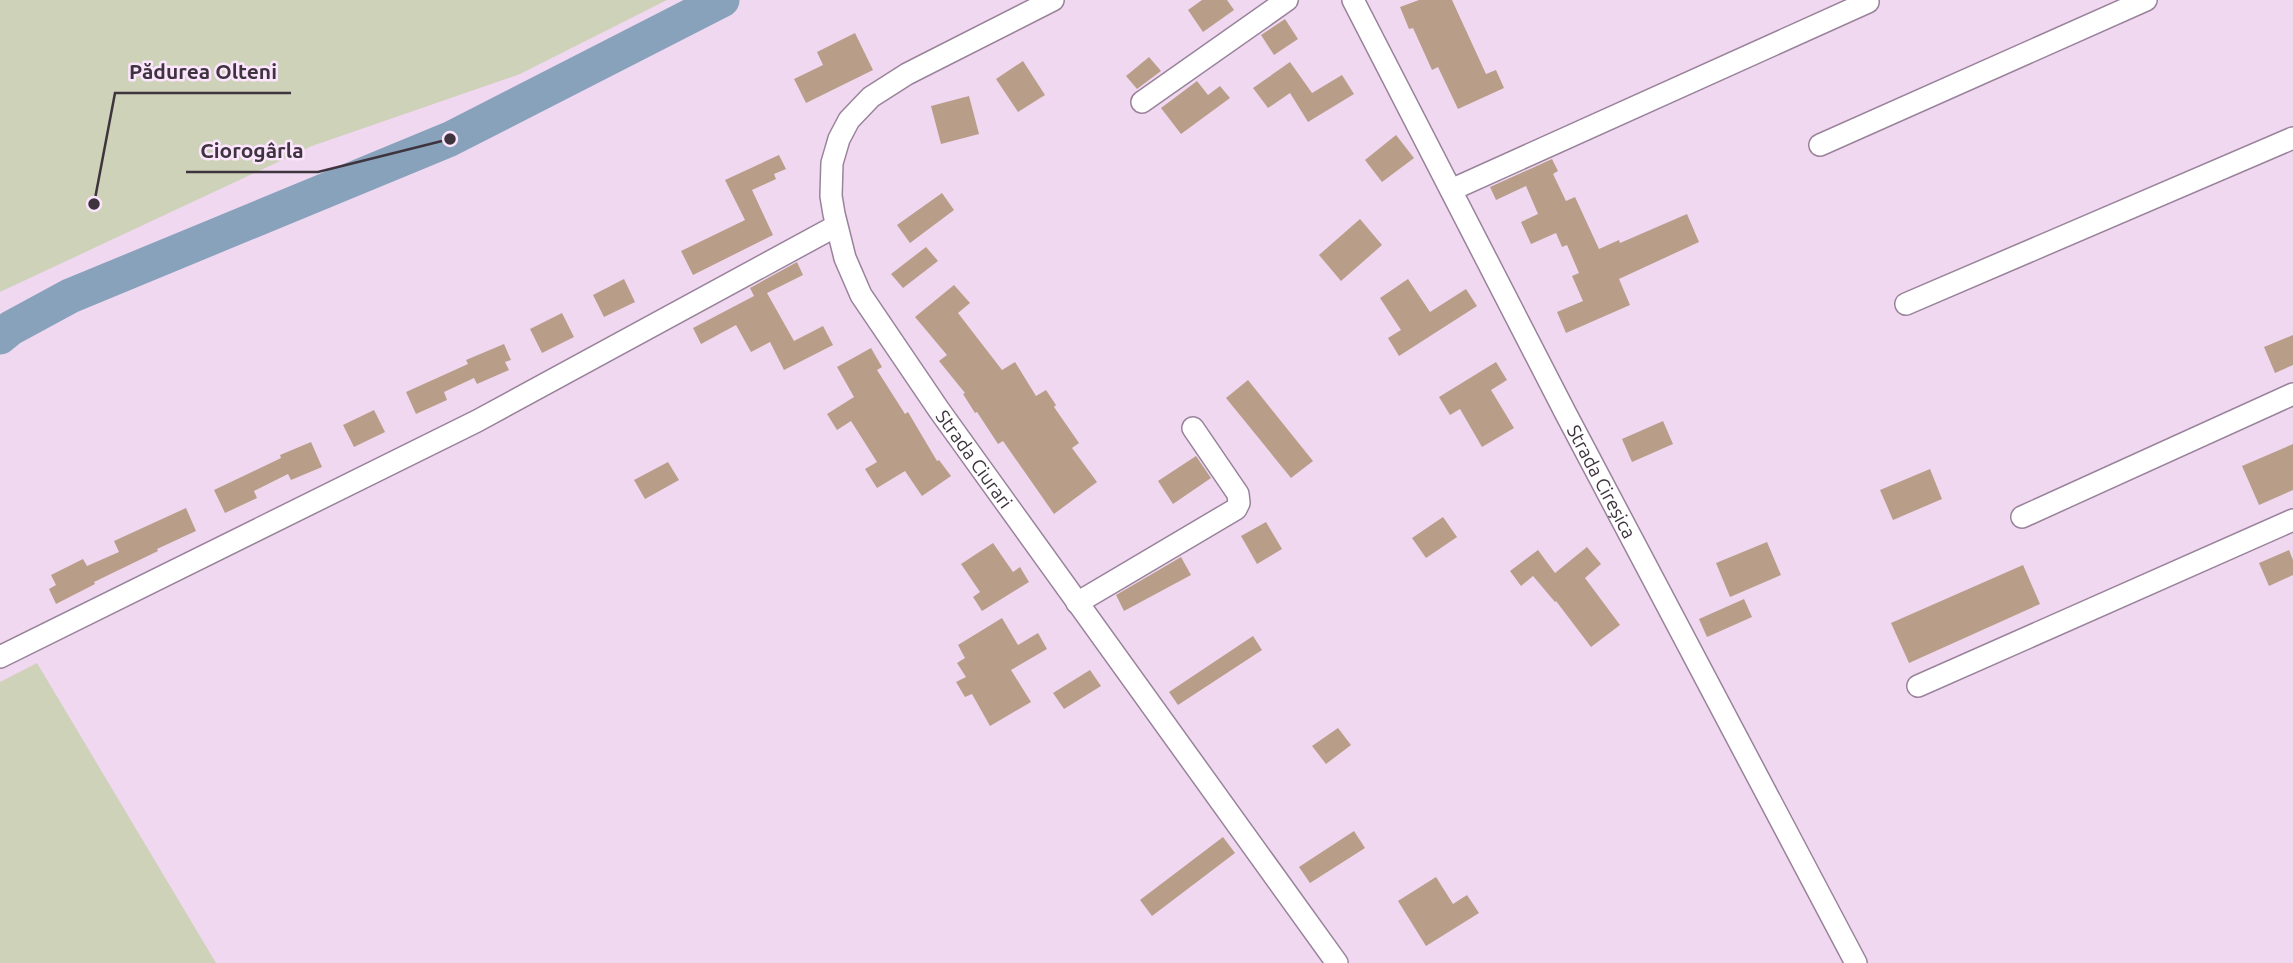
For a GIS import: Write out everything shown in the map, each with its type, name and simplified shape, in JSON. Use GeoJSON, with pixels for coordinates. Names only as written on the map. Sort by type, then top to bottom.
{"type":"FeatureCollection","features":[{"type":"Feature","properties":{"kind":"street","name":"Strada Ciurari"},"geometry":{"type":"LineString","coordinates":[[1053,0],[907,74],[870,97],[849,120],[839,139],[832,163],[831,195],[845,258],[861,295],[939,410],[1337,963]]}},
{"type":"Feature","properties":{"kind":"street"},"geometry":{"type":"LineString","coordinates":[[1142,102],[1287,0]]}},
{"type":"Feature","properties":{"kind":"street","name":"Strada Cireșica"},"geometry":{"type":"LineString","coordinates":[[1353,0],[1566,414],[1856,963]]}},
{"type":"Feature","properties":{"kind":"street"},"geometry":{"type":"LineString","coordinates":[[1821,145],[2146,0]]}},
{"type":"Feature","properties":{"kind":"street"},"geometry":{"type":"LineString","coordinates":[[1451,190],[1868,2]]}},
{"type":"Feature","properties":{"kind":"street"},"geometry":{"type":"LineString","coordinates":[[1906,304],[2293,138]]}},
{"type":"Feature","properties":{"kind":"street"},"geometry":{"type":"LineString","coordinates":[[0,657],[477,421],[836,226]]}},
{"type":"Feature","properties":{"kind":"street"},"geometry":{"type":"LineString","coordinates":[[2022,517],[2293,394]]}},
{"type":"Feature","properties":{"kind":"street"},"geometry":{"type":"LineString","coordinates":[[1077,603],[1236,509],[1239,503],[1238,494],[1193,428]]}},
{"type":"Feature","properties":{"kind":"street"},"geometry":{"type":"LineString","coordinates":[[1918,686],[2293,520]]}},
{"type":"Feature","properties":{"kind":"green space"},"geometry":{"type":"Polygon","coordinates":[[[0,0],[667,0],[520,74],[312,146],[0,292],[0,0]]]}},
{"type":"Feature","properties":{"kind":"green space"},"geometry":{"type":"Polygon","coordinates":[[[37,663],[216,963],[0,963],[0,682],[37,663]]]}},
{"type":"Feature","properties":{"kind":"building"},"geometry":{"type":"Polygon","coordinates":[[[1202,0],[1227,0],[1234,10],[1203,32],[1188,10],[1202,0]]]}},
{"type":"Feature","properties":{"kind":"building"},"geometry":{"type":"Polygon","coordinates":[[[1419,0],[1452,0],[1486,74],[1496,70],[1504,88],[1458,109],[1438,67],[1432,70],[1400,7],[1419,0]]]}},
{"type":"Feature","properties":{"kind":"building"},"geometry":{"type":"Polygon","coordinates":[[[1285,19],[1298,39],[1274,55],[1261,35],[1285,19]]]}},
{"type":"Feature","properties":{"kind":"building"},"geometry":{"type":"Polygon","coordinates":[[[855,33],[873,70],[806,103],[794,79],[823,65],[817,52],[855,33]]]}},
{"type":"Feature","properties":{"kind":"building"},"geometry":{"type":"Polygon","coordinates":[[[1149,57],[1161,71],[1137,89],[1126,76],[1149,57]]]}},
{"type":"Feature","properties":{"kind":"building"},"geometry":{"type":"Polygon","coordinates":[[[1023,61],[1045,95],[1018,112],[996,79],[1023,61]]]}},
{"type":"Feature","properties":{"kind":"building"},"geometry":{"type":"Polygon","coordinates":[[[1290,62],[1312,93],[1342,75],[1354,94],[1308,122],[1290,93],[1268,108],[1253,88],[1290,62]]]}},
{"type":"Feature","properties":{"kind":"building"},"geometry":{"type":"Polygon","coordinates":[[[1197,81],[1208,95],[1220,86],[1230,98],[1181,134],[1161,108],[1197,81]]]}},
{"type":"Feature","properties":{"kind":"building"},"geometry":{"type":"Polygon","coordinates":[[[969,96],[979,134],[941,144],[931,106],[969,96]]]}},
{"type":"Feature","properties":{"kind":"building"},"geometry":{"type":"Polygon","coordinates":[[[1396,135],[1414,158],[1382,182],[1365,160],[1396,135]]]}},
{"type":"Feature","properties":{"kind":"building"},"geometry":{"type":"Polygon","coordinates":[[[779,155],[786,169],[774,174],[776,179],[752,190],[773,235],[693,275],[681,251],[745,220],[725,180],[779,155]]]}},
{"type":"Feature","properties":{"kind":"building"},"geometry":{"type":"Polygon","coordinates":[[[1552,159],[1558,171],[1553,174],[1566,201],[1575,197],[1599,249],[1619,240],[1620,243],[1687,214],[1699,242],[1619,279],[1630,305],[1566,333],[1557,312],[1583,301],[1572,276],[1579,273],[1567,245],[1562,247],[1556,233],[1531,244],[1521,222],[1538,214],[1526,186],[1496,200],[1490,187],[1552,159]]]}},
{"type":"Feature","properties":{"kind":"building"},"geometry":{"type":"Polygon","coordinates":[[[942,193],[954,210],[910,243],[897,225],[942,193]]]}},
{"type":"Feature","properties":{"kind":"building"},"geometry":{"type":"Polygon","coordinates":[[[1360,219],[1382,245],[1341,281],[1319,255],[1360,219]]]}},
{"type":"Feature","properties":{"kind":"building"},"geometry":{"type":"Polygon","coordinates":[[[926,247],[938,261],[903,288],[891,274],[926,247]]]}},
{"type":"Feature","properties":{"kind":"building"},"geometry":{"type":"Polygon","coordinates":[[[797,262],[803,275],[767,293],[794,341],[823,326],[833,345],[784,370],[770,342],[751,352],[736,325],[701,344],[693,328],[754,296],[750,288],[797,262]]]}},
{"type":"Feature","properties":{"kind":"building"},"geometry":{"type":"Polygon","coordinates":[[[624,279],[635,302],[604,317],[593,295],[624,279]]]}},
{"type":"Feature","properties":{"kind":"building"},"geometry":{"type":"Polygon","coordinates":[[[1408,279],[1430,312],[1466,289],[1477,306],[1399,356],[1388,338],[1401,330],[1380,298],[1408,279]]]}},
{"type":"Feature","properties":{"kind":"building"},"geometry":{"type":"Polygon","coordinates":[[[954,285],[970,303],[958,313],[1002,370],[1015,362],[1036,396],[1046,390],[1056,405],[1054,407],[1079,443],[1072,448],[1097,482],[1054,514],[1003,441],[998,444],[977,412],[975,413],[963,394],[965,393],[939,361],[947,355],[915,317],[954,285]]]}},
{"type":"Feature","properties":{"kind":"building"},"geometry":{"type":"Polygon","coordinates":[[[562,313],[574,337],[542,353],[530,329],[562,313]]]}},
{"type":"Feature","properties":{"kind":"building"},"geometry":{"type":"Polygon","coordinates":[[[2293,335],[2293,365],[2275,373],[2264,347],[2293,335]]]}},
{"type":"Feature","properties":{"kind":"building"},"geometry":{"type":"Polygon","coordinates":[[[504,344],[511,360],[505,362],[509,370],[477,384],[474,378],[444,392],[447,400],[416,414],[406,392],[468,364],[466,360],[504,344]]]}},
{"type":"Feature","properties":{"kind":"building"},"geometry":{"type":"Polygon","coordinates":[[[871,348],[882,367],[877,370],[905,414],[908,412],[937,461],[939,460],[951,476],[922,496],[905,471],[877,488],[865,469],[877,462],[851,421],[837,430],[827,414],[854,397],[837,367],[871,348]]]}},
{"type":"Feature","properties":{"kind":"building"},"geometry":{"type":"Polygon","coordinates":[[[1496,362],[1507,380],[1491,390],[1514,428],[1482,447],[1460,409],[1450,415],[1439,397],[1496,362]]]}},
{"type":"Feature","properties":{"kind":"building"},"geometry":{"type":"Polygon","coordinates":[[[1248,380],[1313,461],[1291,478],[1226,398],[1248,380]]]}},
{"type":"Feature","properties":{"kind":"building"},"geometry":{"type":"Polygon","coordinates":[[[374,410],[385,432],[354,447],[343,425],[374,410]]]}},
{"type":"Feature","properties":{"kind":"building"},"geometry":{"type":"Polygon","coordinates":[[[1663,421],[1673,444],[1632,462],[1622,439],[1663,421]]]}},
{"type":"Feature","properties":{"kind":"building"},"geometry":{"type":"Polygon","coordinates":[[[311,442],[322,467],[291,480],[288,474],[254,491],[257,498],[225,513],[214,490],[311,442]]]}},
{"type":"Feature","properties":{"kind":"building"},"geometry":{"type":"Polygon","coordinates":[[[2293,444],[2293,490],[2259,505],[2242,466],[2293,444]]]}},
{"type":"Feature","properties":{"kind":"building"},"geometry":{"type":"Polygon","coordinates":[[[1196,456],[1211,478],[1173,504],[1158,481],[1196,456]]]}},
{"type":"Feature","properties":{"kind":"building"},"geometry":{"type":"Polygon","coordinates":[[[668,462],[679,480],[645,499],[634,480],[668,462]]]}},
{"type":"Feature","properties":{"kind":"building"},"geometry":{"type":"Polygon","coordinates":[[[1930,469],[1942,499],[1893,520],[1880,490],[1930,469]]]}},
{"type":"Feature","properties":{"kind":"building"},"geometry":{"type":"Polygon","coordinates":[[[186,508],[196,531],[56,604],[49,589],[56,585],[51,575],[83,559],[87,566],[119,552],[114,541],[186,508]]]}},
{"type":"Feature","properties":{"kind":"building"},"geometry":{"type":"Polygon","coordinates":[[[1443,517],[1457,537],[1426,558],[1412,538],[1443,517]]]}},
{"type":"Feature","properties":{"kind":"building"},"geometry":{"type":"Polygon","coordinates":[[[1266,522],[1282,549],[1257,564],[1241,536],[1266,522]]]}},
{"type":"Feature","properties":{"kind":"building"},"geometry":{"type":"Polygon","coordinates":[[[1767,542],[1781,575],[1730,597],[1716,563],[1767,542]]]}},
{"type":"Feature","properties":{"kind":"building"},"geometry":{"type":"Polygon","coordinates":[[[993,543],[1013,572],[1020,567],[1029,582],[982,611],[973,597],[980,592],[961,564],[993,543]]]}},
{"type":"Feature","properties":{"kind":"building"},"geometry":{"type":"Polygon","coordinates":[[[1587,547],[1601,564],[1585,578],[1620,625],[1591,647],[1533,576],[1521,586],[1510,571],[1538,550],[1555,573],[1587,547]]]}},
{"type":"Feature","properties":{"kind":"building"},"geometry":{"type":"Polygon","coordinates":[[[2289,550],[2293,560],[2293,575],[2269,586],[2259,563],[2289,550]]]}},
{"type":"Feature","properties":{"kind":"building"},"geometry":{"type":"Polygon","coordinates":[[[1181,557],[1191,575],[1124,611],[1116,595],[1181,557]]]}},
{"type":"Feature","properties":{"kind":"building"},"geometry":{"type":"Polygon","coordinates":[[[2023,565],[2040,604],[1909,663],[1891,623],[2023,565]]]}},
{"type":"Feature","properties":{"kind":"building"},"geometry":{"type":"Polygon","coordinates":[[[1744,599],[1752,617],[1707,637],[1699,619],[1744,599]]]}},
{"type":"Feature","properties":{"kind":"building"},"geometry":{"type":"Polygon","coordinates":[[[1002,618],[1018,645],[1038,633],[1047,649],[1011,670],[1031,702],[990,726],[972,694],[965,697],[956,682],[966,677],[957,663],[965,658],[958,645],[1002,618]]]}},
{"type":"Feature","properties":{"kind":"building"},"geometry":{"type":"Polygon","coordinates":[[[1253,636],[1262,650],[1178,705],[1169,692],[1253,636]]]}},
{"type":"Feature","properties":{"kind":"building"},"geometry":{"type":"Polygon","coordinates":[[[1090,670],[1101,686],[1064,709],[1053,693],[1090,670]]]}},
{"type":"Feature","properties":{"kind":"building"},"geometry":{"type":"Polygon","coordinates":[[[1338,728],[1351,745],[1326,764],[1312,746],[1338,728]]]}},
{"type":"Feature","properties":{"kind":"building"},"geometry":{"type":"Polygon","coordinates":[[[1354,831],[1365,848],[1310,883],[1299,867],[1354,831]]]}},
{"type":"Feature","properties":{"kind":"building"},"geometry":{"type":"Polygon","coordinates":[[[1223,837],[1235,853],[1152,916],[1140,900],[1223,837]]]}},
{"type":"Feature","properties":{"kind":"building"},"geometry":{"type":"Polygon","coordinates":[[[1436,877],[1453,904],[1467,895],[1479,913],[1426,946],[1398,901],[1436,877]]]}},
{"type":"Feature","properties":{"kind":"waterway"},"geometry":{"type":"LineString","coordinates":[[0,337],[11,328],[70,296],[450,139],[722,0]]}},
{"type":"Feature","properties":{"kind":"place","name":"Ciorogârla"},"geometry":{"type":"Point","coordinates":[450,139]}},
{"type":"Feature","properties":{"kind":"place","name":"Pădurea Olteni"},"geometry":{"type":"Point","coordinates":[94,204]}}]}
